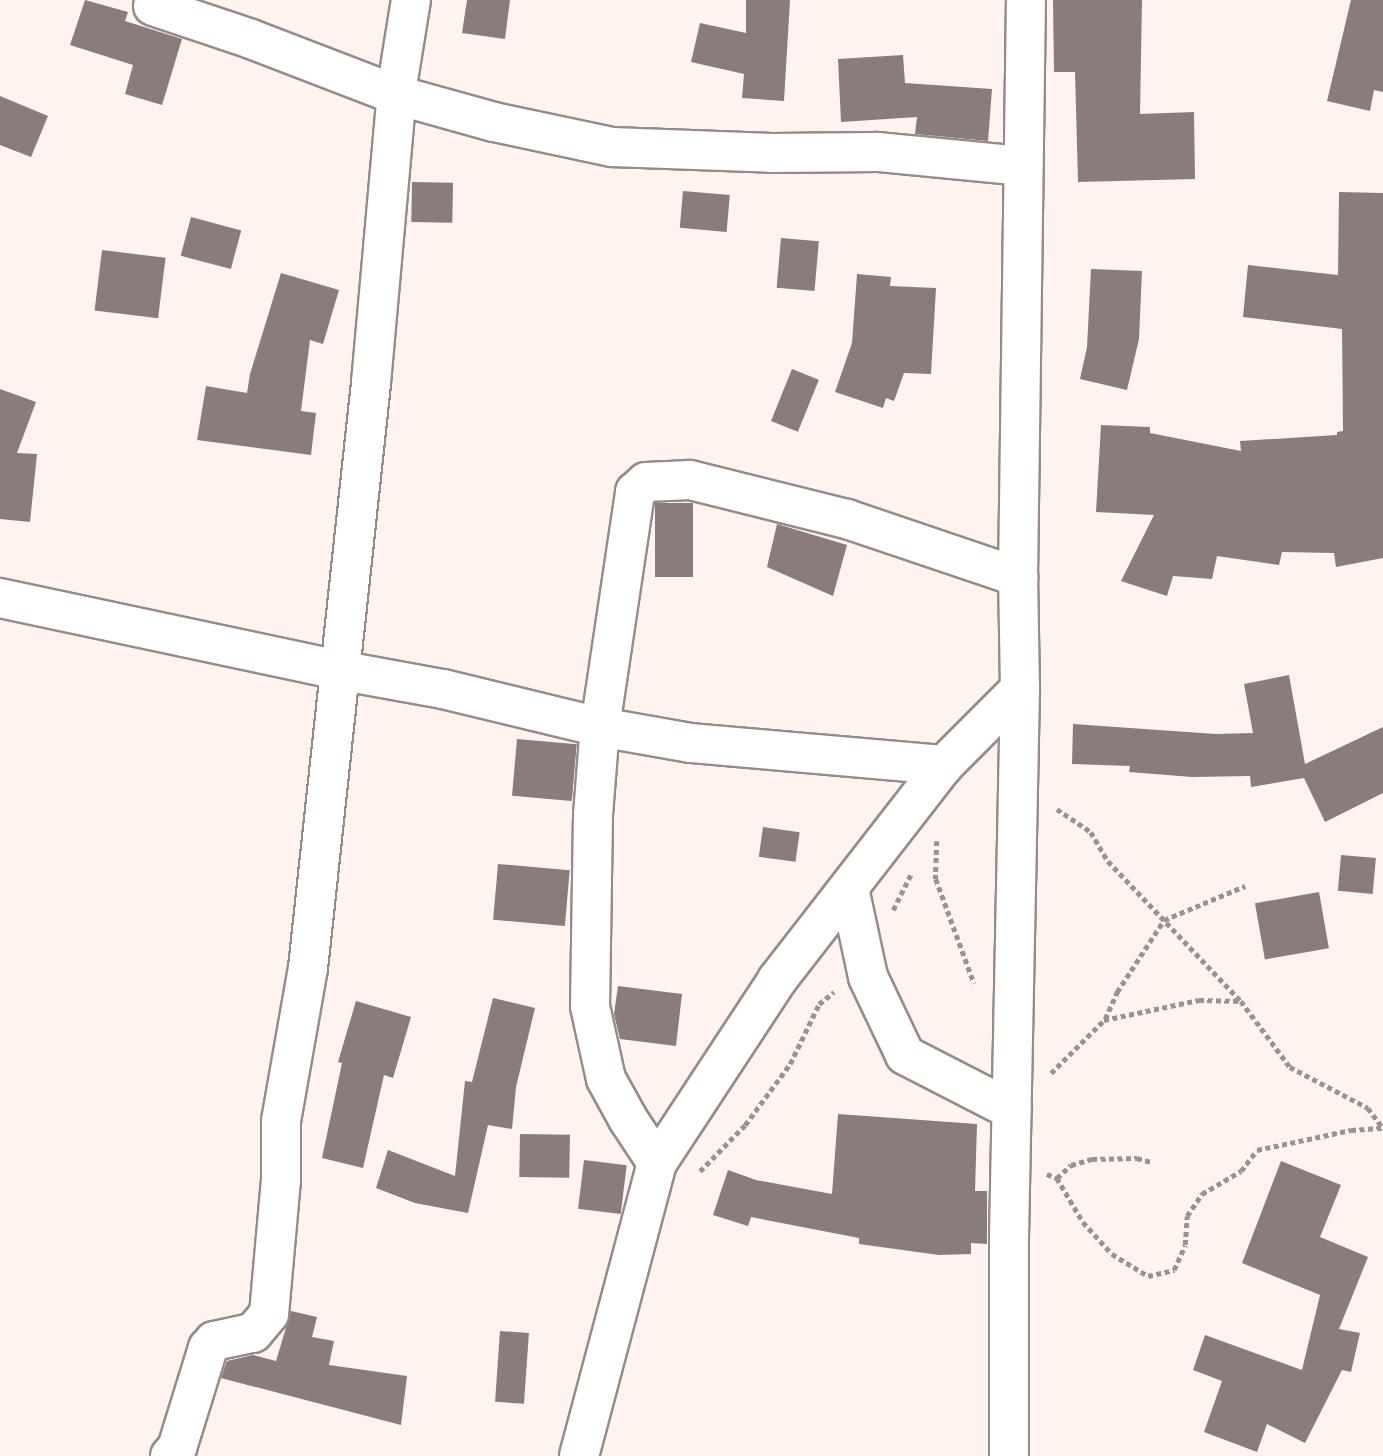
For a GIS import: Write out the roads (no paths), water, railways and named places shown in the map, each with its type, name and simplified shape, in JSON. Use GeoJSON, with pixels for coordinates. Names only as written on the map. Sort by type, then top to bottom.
{"type":"FeatureCollection","features":[{"type":"Feature","properties":{"kind":"street"},"geometry":{"type":"LineString","coordinates":[[170,1456],[177,1448],[208,1348],[214,1341],[253,1333],[269,1314],[281,1180],[281,1121],[308,968],[371,383],[397,96],[411,0]]}},
{"type":"Feature","properties":{"kind":"street"},"geometry":{"type":"LineString","coordinates":[[1009,1456],[1012,1110],[1019,787],[1018,577],[1026,0]]}},
{"type":"Feature","properties":{"kind":"street"},"geometry":{"type":"LineString","coordinates":[[153,6],[251,39],[397,96],[494,122],[612,147],[772,153],[878,152],[1023,166]]}},
{"type":"Feature","properties":{"kind":"street"},"geometry":{"type":"LineString","coordinates":[[657,1163],[606,1079],[590,1006],[593,815],[600,727],[629,537],[630,511],[635,492],[646,482],[690,480],[847,519],[1018,577]]}},
{"type":"Feature","properties":{"kind":"street"},"geometry":{"type":"LineString","coordinates":[[0,598],[338,670],[443,689],[600,727],[728,748],[944,765]]}},
{"type":"Feature","properties":{"kind":"street"},"geometry":{"type":"LineString","coordinates":[[579,1456],[657,1163],[777,980],[944,765],[1020,689]]}},
{"type":"Feature","properties":{"kind":"street"},"geometry":{"type":"LineString","coordinates":[[849,888],[865,966],[905,1055],[1012,1110]]}}]}
